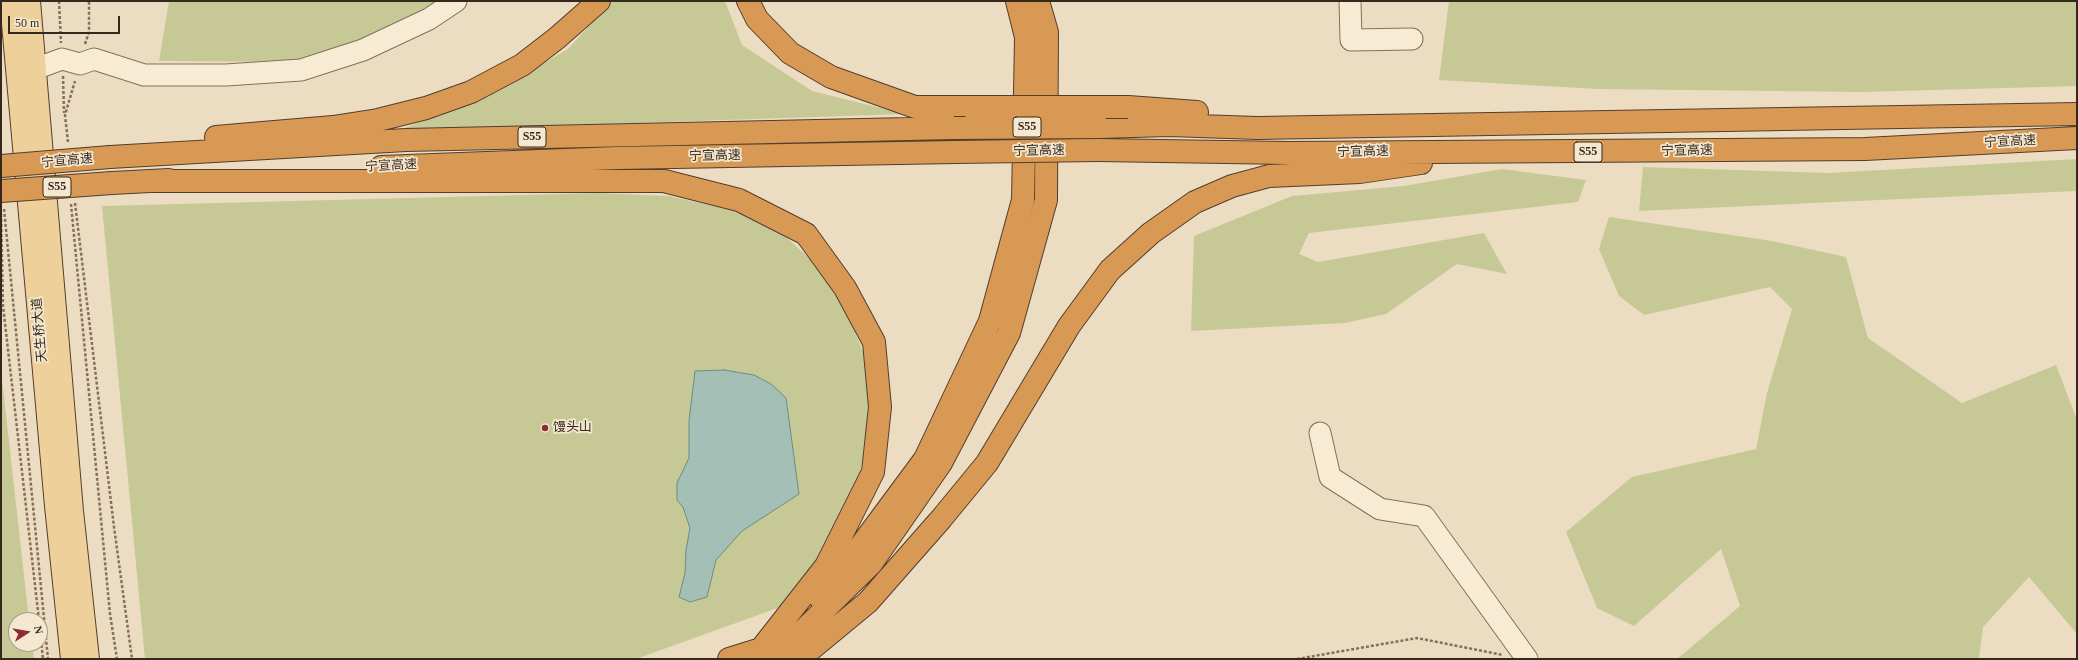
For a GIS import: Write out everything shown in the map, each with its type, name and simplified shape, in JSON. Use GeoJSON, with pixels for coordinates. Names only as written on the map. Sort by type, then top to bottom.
{"type":"FeatureCollection","features":[{"type":"Feature","properties":{"kind":"highway"},"geometry":{"type":"LineString","coordinates":[[1,155],[110,151],[333,127],[378,120],[426,108],[471,92],[522,64],[557,38],[599,1]]}},
{"type":"Feature","properties":{"kind":"highway"},"geometry":{"type":"LineString","coordinates":[[748,1],[757,19],[790,53],[831,76],[914,106],[1128,107],[1406,125]]}},
{"type":"Feature","properties":{"kind":"highway"},"geometry":{"type":"LineString","coordinates":[[768,654],[811,609],[848,563],[925,459],[990,321],[1023,200],[1026,37],[1017,1]]}},
{"type":"Feature","properties":{"kind":"highway"},"geometry":{"type":"LineString","coordinates":[[729,659],[768,654],[871,564],[941,463],[1009,333],[1046,200],[1047,32],[1038,1]]}},
{"type":"Feature","properties":{"kind":"highway","name":"宁宣高速"},"geometry":{"type":"LineString","coordinates":[[1,166],[110,151],[406,140],[954,128],[1169,125],[1257,128],[2077,114]]}},
{"type":"Feature","properties":{"kind":"highway","name":"宁宣高速"},"geometry":{"type":"LineString","coordinates":[[2,198],[112,183],[306,170],[478,162],[1098,150],[1288,153],[1366,151],[1490,153],[1865,149],[2077,138]]}},
{"type":"Feature","properties":{"kind":"highway"},"geometry":{"type":"LineString","coordinates":[[798,659],[868,602],[941,519],[987,463],[1069,326],[1110,270],[1151,233],[1195,202],[1232,186],[1269,176],[1360,172],[1490,153]]}},
{"type":"Feature","properties":{"kind":"highway"},"geometry":{"type":"LineString","coordinates":[[154,181],[664,181],[739,200],[806,234],[845,288],[874,342],[880,407],[873,472],[826,566],[768,654]]}},
{"type":"Feature","properties":{"kind":"main road","name":"天生桥大道"},"geometry":{"type":"LineString","coordinates":[[11,1],[56,506],[72,659]]}},
{"type":"Feature","properties":{"kind":"main road","name":"天生桥大道"},"geometry":{"type":"LineString","coordinates":[[29,1],[72,511],[88,659]]}},
{"type":"Feature","properties":{"kind":"lane"},"geometry":{"type":"LineString","coordinates":[[35,69],[62,59],[80,64],[94,59],[144,75],[226,75],[301,70],[362,50],[429,19],[456,1]]}},
{"type":"Feature","properties":{"kind":"lane"},"geometry":{"type":"LineString","coordinates":[[1350,1],[1351,40],[1412,39]]}},
{"type":"Feature","properties":{"kind":"lane"},"geometry":{"type":"LineString","coordinates":[[1320,433],[1330,477],[1380,509],[1424,516],[1527,659]]}},
{"type":"Feature","properties":{"kind":"path"},"geometry":{"type":"LineString","coordinates":[[59,1],[68,148]]}},
{"type":"Feature","properties":{"kind":"path"},"geometry":{"type":"LineString","coordinates":[[71,196],[80,313],[108,598],[117,659]]}},
{"type":"Feature","properties":{"kind":"path"},"geometry":{"type":"LineString","coordinates":[[2,198],[48,659]]}},
{"type":"Feature","properties":{"kind":"path"},"geometry":{"type":"LineString","coordinates":[[75,201],[114,526],[132,659]]}},
{"type":"Feature","properties":{"kind":"path"},"geometry":{"type":"LineString","coordinates":[[1,214],[3,306],[38,612]]}},
{"type":"Feature","properties":{"kind":"path"},"geometry":{"type":"LineString","coordinates":[[1297,659],[1417,638],[1506,656]]}},
{"type":"Feature","properties":{"kind":"green space"},"geometry":{"type":"Polygon","coordinates":[[[169,1],[440,1],[419,18],[297,62],[159,61],[169,1]]]}},
{"type":"Feature","properties":{"kind":"green space"},"geometry":{"type":"Polygon","coordinates":[[[612,1],[725,1],[742,45],[812,91],[905,114],[397,131],[487,96],[568,49],[612,1]]]}},
{"type":"Feature","properties":{"kind":"green space"},"geometry":{"type":"Polygon","coordinates":[[[1449,1],[2077,1],[2077,86],[1862,92],[1597,89],[1439,80],[1449,1]]]}},
{"type":"Feature","properties":{"kind":"green space"},"geometry":{"type":"Polygon","coordinates":[[[2077,159],[2077,191],[1639,211],[1643,167],[1829,173],[2077,159]]]}},
{"type":"Feature","properties":{"kind":"green space"},"geometry":{"type":"Polygon","coordinates":[[[1502,169],[1586,180],[1578,202],[1309,233],[1299,254],[1318,262],[1484,233],[1507,274],[1457,264],[1386,314],[1345,323],[1191,331],[1194,236],[1292,196],[1404,186],[1502,169]]]}},
{"type":"Feature","properties":{"kind":"green space"},"geometry":{"type":"Polygon","coordinates":[[[599,193],[669,196],[731,210],[772,224],[811,260],[841,299],[864,354],[870,409],[859,483],[827,545],[786,605],[636,659],[145,659],[102,206],[599,193]]]}},
{"type":"Feature","properties":{"kind":"green space"},"geometry":{"type":"Polygon","coordinates":[[[1609,217],[1772,241],[1846,257],[1868,338],[1962,403],[2056,365],[2077,420],[2077,634],[2029,577],[1983,627],[1979,659],[1677,659],[1740,606],[1721,549],[1634,626],[1597,608],[1566,532],[1632,477],[1756,449],[1767,393],[1792,309],[1770,287],[1644,315],[1619,296],[1599,249],[1609,217]]]}},
{"type":"Feature","properties":{"kind":"green space"},"geometry":{"type":"Polygon","coordinates":[[[1,370],[28,612],[8,612],[8,652],[33,652],[34,659],[1,659],[1,370]]]}},
{"type":"Feature","properties":{"kind":"shaded area"},"geometry":{"type":"Polygon","coordinates":[[[724,370],[754,375],[771,384],[786,398],[799,494],[742,531],[716,560],[707,597],[690,602],[679,597],[685,573],[686,550],[690,528],[683,507],[677,500],[677,483],[689,458],[689,421],[695,371],[724,370]]]}},
{"type":"Feature","properties":{"kind":"place","name":"馒头山"},"geometry":{"type":"Point","coordinates":[545,428]}}]}
